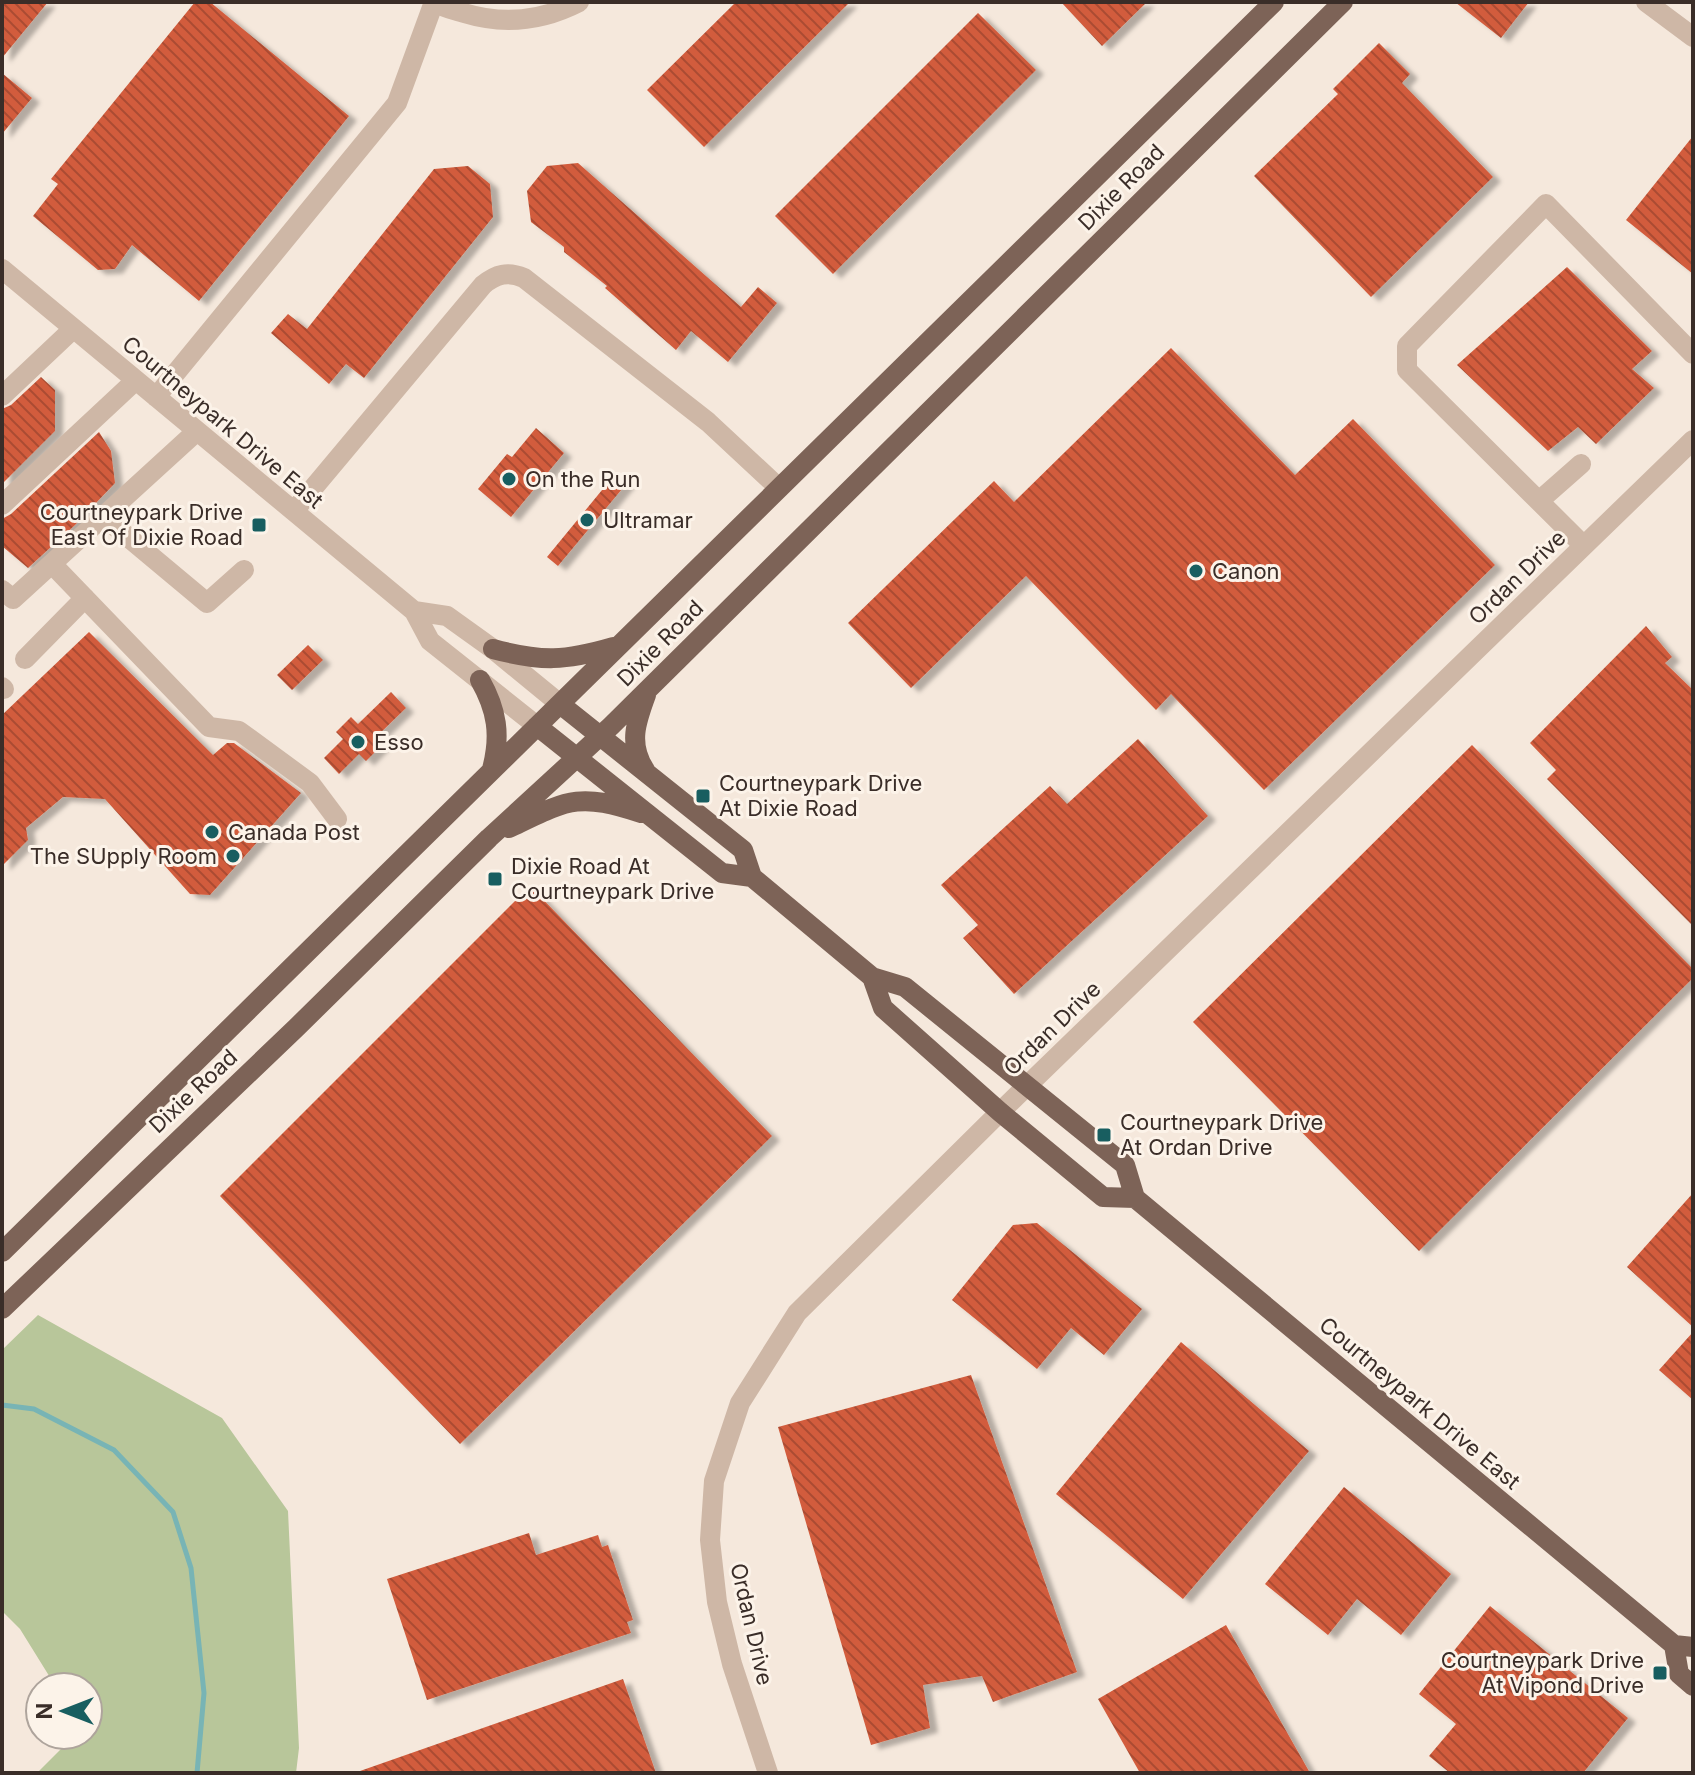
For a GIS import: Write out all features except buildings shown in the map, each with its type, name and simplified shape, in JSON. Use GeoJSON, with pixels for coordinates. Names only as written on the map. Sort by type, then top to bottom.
{"type":"FeatureCollection","features":[{"type":"Feature","properties":{"kind":"main road","name":"Dixie Road"},"geometry":{"type":"LineString","coordinates":[[2,1252],[1274,2]]}},
{"type":"Feature","properties":{"kind":"main road","name":"Dixie Road"},"geometry":{"type":"LineString","coordinates":[[2,1309],[296,1028],[489,838],[599,737],[1343,2]]}},
{"type":"Feature","properties":{"kind":"main road"},"geometry":{"type":"LineString","coordinates":[[493,649],[526,658],[574,659],[617,646]]}},
{"type":"Feature","properties":{"kind":"main road"},"geometry":{"type":"LineString","coordinates":[[480,680],[496,714],[497,751],[492,769]]}},
{"type":"Feature","properties":{"kind":"main road"},"geometry":{"type":"LineString","coordinates":[[649,777],[639,760],[634,741],[636,722],[650,686]]}},
{"type":"Feature","properties":{"kind":"main road","name":"Courtneypark Drive East"},"geometry":{"type":"LineString","coordinates":[[560,704],[743,850],[752,877],[872,977],[905,987],[1125,1165],[1135,1198],[1684,1646],[1679,1674],[1693,1686]]}},
{"type":"Feature","properties":{"kind":"main road","name":"Courtneypark Drive East"},"geometry":{"type":"LineString","coordinates":[[537,726],[722,873],[752,877]]}},
{"type":"Feature","properties":{"kind":"main road"},"geometry":{"type":"LineString","coordinates":[[489,838],[576,799],[610,803],[653,817]]}},
{"type":"Feature","properties":{"kind":"main road","name":"Courtneypark Drive East"},"geometry":{"type":"LineString","coordinates":[[872,977],[883,1008],[1000,1112],[1103,1197],[1135,1198]]}},
{"type":"Feature","properties":{"kind":"street"},"geometry":{"type":"LineString","coordinates":[[156,397],[397,103],[434,2],[485,20],[525,20],[563,10],[579,2]]}},
{"type":"Feature","properties":{"kind":"street"},"geometry":{"type":"LineString","coordinates":[[1646,2],[1693,37]]}},
{"type":"Feature","properties":{"kind":"street"},"geometry":{"type":"LineString","coordinates":[[1583,545],[1407,370],[1407,346],[1546,204],[1693,354]]}},
{"type":"Feature","properties":{"kind":"street"},"geometry":{"type":"LineString","coordinates":[[294,511],[483,285],[502,274],[524,278],[708,422],[779,488]]}},
{"type":"Feature","properties":{"kind":"street","name":"Courtneypark Drive East"},"geometry":{"type":"LineString","coordinates":[[6,279],[136,380],[414,611],[430,641],[537,726]]}},
{"type":"Feature","properties":{"kind":"street"},"geometry":{"type":"LineString","coordinates":[[2,396],[73,329]]}},
{"type":"Feature","properties":{"kind":"street"},"geometry":{"type":"LineString","coordinates":[[2,505],[136,380]]}},
{"type":"Feature","properties":{"kind":"street"},"geometry":{"type":"LineString","coordinates":[[2,590],[13,599],[197,431]]}},
{"type":"Feature","properties":{"kind":"street","name":"Ordan Drive"},"geometry":{"type":"LineString","coordinates":[[768,1773],[732,1664],[717,1602],[710,1540],[714,1481],[731,1426],[740,1403],[797,1313],[1693,440]]}},
{"type":"Feature","properties":{"kind":"street"},"geometry":{"type":"LineString","coordinates":[[1539,501],[1581,464]]}},
{"type":"Feature","properties":{"kind":"street"},"geometry":{"type":"LineString","coordinates":[[104,517],[207,603],[244,570]]}},
{"type":"Feature","properties":{"kind":"street"},"geometry":{"type":"LineString","coordinates":[[52,564],[209,727],[239,731],[310,783],[337,819]]}},
{"type":"Feature","properties":{"kind":"street"},"geometry":{"type":"LineString","coordinates":[[25,659],[85,598]]}},
{"type":"Feature","properties":{"kind":"street","name":"Courtneypark Drive East"},"geometry":{"type":"LineString","coordinates":[[414,611],[447,616],[560,704]]}},
{"type":"Feature","properties":{"kind":"green space"},"geometry":{"type":"Polygon","coordinates":[[[38,1315],[222,1418],[288,1511],[299,1748],[296,1773],[37,1773],[59,1751],[104,1751],[104,1671],[46,1671],[20,1629],[2,1611],[2,1350],[38,1315]]]}},
{"type":"Feature","properties":{"kind":"waterway"},"geometry":{"type":"LineString","coordinates":[[2,1405],[34,1409],[114,1450],[173,1512],[191,1568],[204,1693],[197,1773]]}},
{"type":"Feature","properties":{"kind":"place","name":"On the Run"},"geometry":{"type":"Point","coordinates":[509,479]}},
{"type":"Feature","properties":{"kind":"place","name":"Ultramar"},"geometry":{"type":"Point","coordinates":[587,520]}},
{"type":"Feature","properties":{"kind":"place","name":"Courtneypark Drive East Of Dixie Road"},"geometry":{"type":"Point","coordinates":[259,525]}},
{"type":"Feature","properties":{"kind":"place","name":"Canon"},"geometry":{"type":"Point","coordinates":[1196,571]}},
{"type":"Feature","properties":{"kind":"place","name":"Esso"},"geometry":{"type":"Point","coordinates":[358,742]}},
{"type":"Feature","properties":{"kind":"place","name":"Courtneypark Drive At Dixie Road"},"geometry":{"type":"Point","coordinates":[703,796]}},
{"type":"Feature","properties":{"kind":"place","name":"Canada Post"},"geometry":{"type":"Point","coordinates":[212,832]}},
{"type":"Feature","properties":{"kind":"place","name":"The SUpply Room"},"geometry":{"type":"Point","coordinates":[233,856]}},
{"type":"Feature","properties":{"kind":"place","name":"Dixie Road At Courtneypark Drive"},"geometry":{"type":"Point","coordinates":[495,879]}},
{"type":"Feature","properties":{"kind":"place","name":"Courtneypark Drive At Ordan Drive"},"geometry":{"type":"Point","coordinates":[1104,1135]}},
{"type":"Feature","properties":{"kind":"place","name":"Courtneypark Drive At Vipond Drive"},"geometry":{"type":"Point","coordinates":[1660,1673]}}]}
